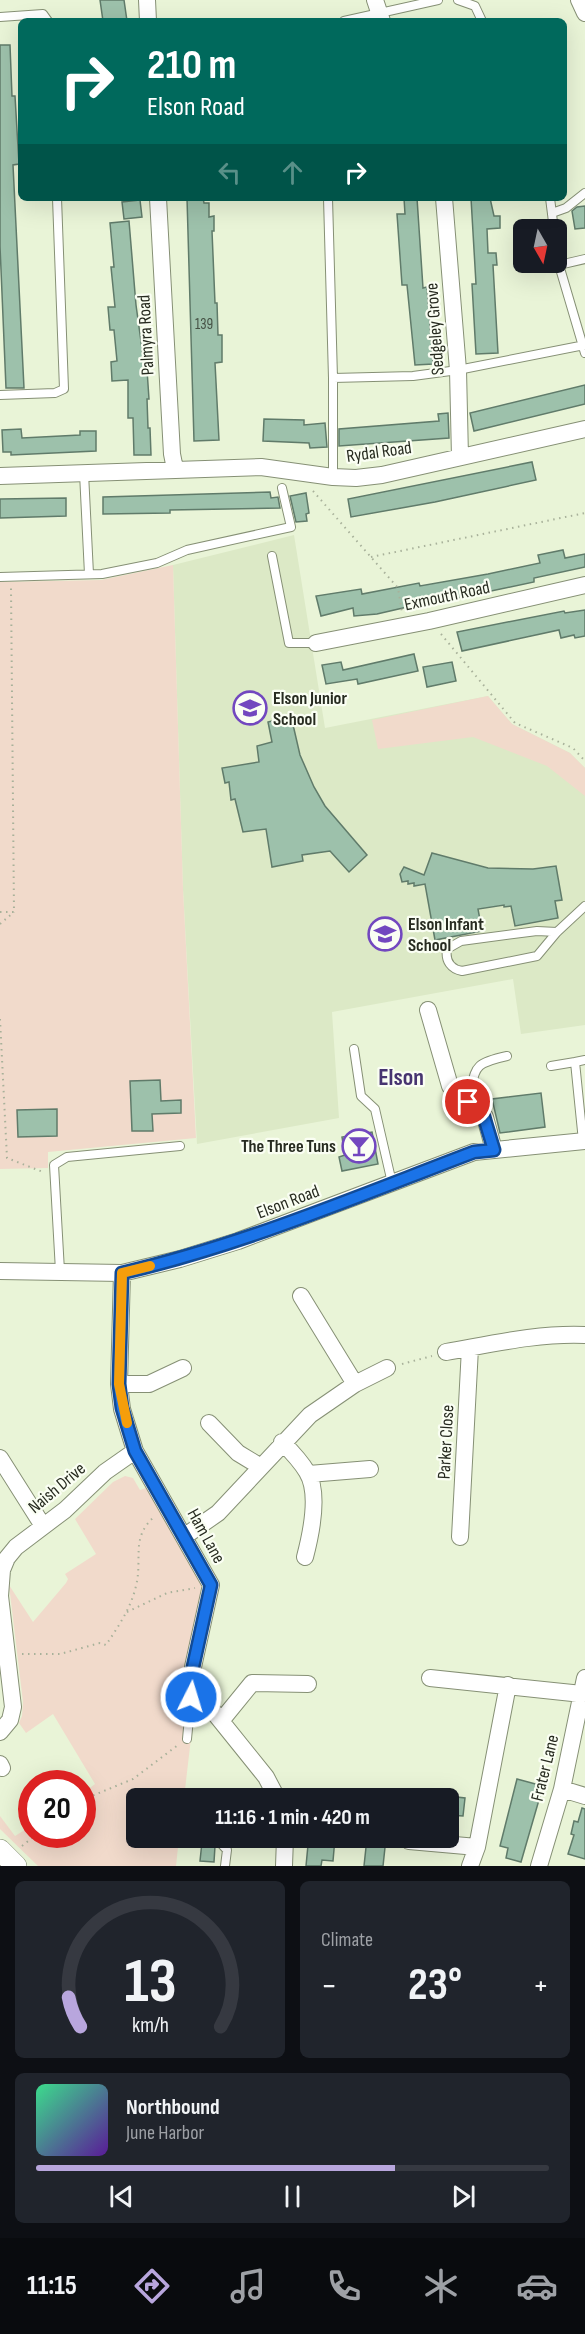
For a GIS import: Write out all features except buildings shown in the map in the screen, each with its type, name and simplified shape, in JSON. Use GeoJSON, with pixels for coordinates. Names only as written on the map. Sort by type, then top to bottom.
{"type":"FeatureCollection","features":[{"type":"Feature","properties":{"kind":"street"},"geometry":{"type":"LineString","coordinates":[[147,0],[148,18]]}},
{"type":"Feature","properties":{"kind":"street"},"geometry":{"type":"LineString","coordinates":[[579,0],[585,13]]}},
{"type":"Feature","properties":{"kind":"street","name":"Palmyra Road"},"geometry":{"type":"LineString","coordinates":[[158,201],[175,469]]}},
{"type":"Feature","properties":{"kind":"street","name":"Sedgeley Grove"},"geometry":{"type":"LineString","coordinates":[[444,201],[458,370],[460,457]]}},
{"type":"Feature","properties":{"kind":"street","name":"Rydal Road"},"geometry":{"type":"LineString","coordinates":[[0,476],[261,467],[356,478],[382,475],[585,429]]}},
{"type":"Feature","properties":{"kind":"street","name":"Exmouth Road"},"geometry":{"type":"LineString","coordinates":[[316,643],[429,621],[585,585]]}},
{"type":"Feature","properties":{"kind":"street"},"geometry":{"type":"LineString","coordinates":[[428,1010],[450,1086],[484,1117],[494,1150]]}},
{"type":"Feature","properties":{"kind":"street","name":"Elson Road"},"geometry":{"type":"LineString","coordinates":[[0,1271],[122,1273],[180,1259],[238,1241],[474,1152],[584,1141]]}},
{"type":"Feature","properties":{"kind":"street","name":"Ham Lane"},"geometry":{"type":"LineString","coordinates":[[122,1273],[119,1384],[122,1408],[135,1451],[211,1585],[193,1667],[192,1685]]}},
{"type":"Feature","properties":{"kind":"street"},"geometry":{"type":"LineString","coordinates":[[301,1296],[355,1384]]}},
{"type":"Feature","properties":{"kind":"street"},"geometry":{"type":"LineString","coordinates":[[446,1352],[516,1339],[566,1334],[585,1335]]}},
{"type":"Feature","properties":{"kind":"street","name":"Parker Close"},"geometry":{"type":"LineString","coordinates":[[460,1537],[470,1348]]}},
{"type":"Feature","properties":{"kind":"street"},"geometry":{"type":"LineString","coordinates":[[119,1384],[149,1384],[183,1368]]}},
{"type":"Feature","properties":{"kind":"street"},"geometry":{"type":"LineString","coordinates":[[185,1536],[218,1513],[310,1414],[355,1384],[387,1368]]}},
{"type":"Feature","properties":{"kind":"street"},"geometry":{"type":"LineString","coordinates":[[209,1423],[237,1453],[261,1467]]}},
{"type":"Feature","properties":{"kind":"street"},"geometry":{"type":"LineString","coordinates":[[282,1442],[309,1474],[313,1503],[312,1532],[304,1557]]}},
{"type":"Feature","properties":{"kind":"street","name":"Naish Drive"},"geometry":{"type":"LineString","coordinates":[[0,1732],[8,1724],[13,1700],[5,1664],[1,1609],[1,1578],[4,1564],[16,1547],[65,1510],[105,1472],[135,1451]]}},
{"type":"Feature","properties":{"kind":"street"},"geometry":{"type":"LineString","coordinates":[[0,1458],[43,1526]]}},
{"type":"Feature","properties":{"kind":"street"},"geometry":{"type":"LineString","coordinates":[[309,1474],[370,1469]]}},
{"type":"Feature","properties":{"kind":"street"},"geometry":{"type":"LineString","coordinates":[[430,1678],[508,1685],[584,1686]]}},
{"type":"Feature","properties":{"kind":"street"},"geometry":{"type":"LineString","coordinates":[[221,1721],[252,1683],[308,1684]]}},
{"type":"Feature","properties":{"kind":"street"},"geometry":{"type":"LineString","coordinates":[[192,1685],[266,1777],[272,1788]]}},
{"type":"Feature","properties":{"kind":"street"},"geometry":{"type":"LineString","coordinates":[[470,1866],[477,1847],[508,1685]]}},
{"type":"Feature","properties":{"kind":"street","name":"Frater Lane"},"geometry":{"type":"LineString","coordinates":[[538,1866],[562,1789],[584,1686]]}},
{"type":"Feature","properties":{"kind":"street"},"geometry":{"type":"LineString","coordinates":[[562,1789],[585,1796]]}},
{"type":"Feature","properties":{"kind":"street"},"geometry":{"type":"LineString","coordinates":[[459,1845],[477,1847]]}},
{"type":"Feature","properties":{"kind":"street"},"geometry":{"type":"LineString","coordinates":[[284,1866],[285,1848]]}},
{"type":"Feature","properties":{"kind":"lane"},"geometry":{"type":"LineString","coordinates":[[354,18],[378,11],[438,0]]}},
{"type":"Feature","properties":{"kind":"lane"},"geometry":{"type":"LineString","coordinates":[[458,0],[475,6],[481,18]]}},
{"type":"Feature","properties":{"kind":"lane"},"geometry":{"type":"LineString","coordinates":[[0,17],[43,14],[46,18]]}},
{"type":"Feature","properties":{"kind":"lane"},"geometry":{"type":"LineString","coordinates":[[552,213],[566,208],[585,193]]}},
{"type":"Feature","properties":{"kind":"lane"},"geometry":{"type":"LineString","coordinates":[[0,395],[55,393],[64,389],[57,201]]}},
{"type":"Feature","properties":{"kind":"lane"},"geometry":{"type":"LineString","coordinates":[[328,201],[333,477]]}},
{"type":"Feature","properties":{"kind":"lane"},"geometry":{"type":"LineString","coordinates":[[550,201],[553,219]]}},
{"type":"Feature","properties":{"kind":"lane"},"geometry":{"type":"LineString","coordinates":[[567,263],[585,259]]}},
{"type":"Feature","properties":{"kind":"lane"},"geometry":{"type":"LineString","coordinates":[[333,378],[413,376],[584,348],[561,273]]}},
{"type":"Feature","properties":{"kind":"lane"},"geometry":{"type":"LineString","coordinates":[[84,473],[89,574]]}},
{"type":"Feature","properties":{"kind":"lane"},"geometry":{"type":"LineString","coordinates":[[0,576],[102,574],[157,563],[187,550],[291,527],[282,488]]}},
{"type":"Feature","properties":{"kind":"lane"},"geometry":{"type":"LineString","coordinates":[[272,556],[289,643],[316,643]]}},
{"type":"Feature","properties":{"kind":"lane"},"geometry":{"type":"LineString","coordinates":[[557,932],[537,931],[461,941],[447,949],[446,956],[449,964],[455,969],[462,970],[537,956],[557,932],[585,906]]}},
{"type":"Feature","properties":{"kind":"lane"},"geometry":{"type":"LineString","coordinates":[[354,1049],[361,1096],[375,1109],[392,1183]]}},
{"type":"Feature","properties":{"kind":"lane"},"geometry":{"type":"LineString","coordinates":[[468,1102],[478,1066],[485,1061],[507,1056]]}},
{"type":"Feature","properties":{"kind":"lane"},"geometry":{"type":"LineString","coordinates":[[551,1066],[585,1060]]}},
{"type":"Feature","properties":{"kind":"lane"},"geometry":{"type":"LineString","coordinates":[[575,1062],[584,1141]]}},
{"type":"Feature","properties":{"kind":"lane"},"geometry":{"type":"LineString","coordinates":[[60,1271],[54,1165],[67,1157],[180,1146]]}},
{"type":"Feature","properties":{"kind":"lane"},"geometry":{"type":"LineString","coordinates":[[187,1739],[192,1685]]}},
{"type":"Feature","properties":{"kind":"lane"},"geometry":{"type":"LineString","coordinates":[[225,1848],[227,1850],[225,1866]]}},
{"type":"Feature","properties":{"kind":"path"},"geometry":{"type":"LineString","coordinates":[[296,470],[398,588],[405,625]]}},
{"type":"Feature","properties":{"kind":"path"},"geometry":{"type":"LineString","coordinates":[[371,557],[585,513]]}},
{"type":"Feature","properties":{"kind":"path"},"geometry":{"type":"LineString","coordinates":[[11,576],[15,912]]}},
{"type":"Feature","properties":{"kind":"path"},"geometry":{"type":"LineString","coordinates":[[429,621],[515,723],[573,748],[585,761]]}},
{"type":"Feature","properties":{"kind":"path"},"geometry":{"type":"LineString","coordinates":[[0,912],[15,912]]}},
{"type":"Feature","properties":{"kind":"path"},"geometry":{"type":"LineString","coordinates":[[0,924],[15,912]]}},
{"type":"Feature","properties":{"kind":"path"},"geometry":{"type":"LineString","coordinates":[[0,1019],[7,1158],[54,1176]]}},
{"type":"Feature","properties":{"kind":"path"},"geometry":{"type":"LineString","coordinates":[[387,1368],[446,1352]]}},
{"type":"Feature","properties":{"kind":"path"},"geometry":{"type":"LineString","coordinates":[[5,1664],[80,1650],[100,1643],[106,1645],[127,1612],[136,1587],[140,1533],[156,1516],[169,1508]]}},
{"type":"Feature","properties":{"kind":"path"},"geometry":{"type":"LineString","coordinates":[[127,1612],[167,1593],[211,1585]]}},
{"type":"Feature","properties":{"kind":"path"},"geometry":{"type":"LineString","coordinates":[[96,1794],[133,1779],[187,1739]]}},
{"type":"Feature","properties":{"kind":"shaded area"},"geometry":{"type":"Polygon","coordinates":[[[294,535],[325,728],[488,696],[512,724],[570,753],[585,768],[585,1025],[521,1034],[513,979],[332,1012],[339,1118],[197,1144],[183,889],[173,565],[294,535]]]}},
{"type":"Feature","properties":{"kind":"shaded area"},"geometry":{"type":"Polygon","coordinates":[[[173,565],[183,889],[196,1138],[48,1152],[48,1168],[0,1169],[0,582],[101,580],[173,565]]]}},
{"type":"Feature","properties":{"kind":"shaded area"},"geometry":{"type":"Polygon","coordinates":[[[488,696],[512,724],[570,753],[585,768],[585,796],[547,766],[473,737],[378,749],[372,720],[488,696]]]}},
{"type":"Feature","properties":{"kind":"shaded area"},"geometry":{"type":"Polygon","coordinates":[[[125,1476],[133,1478],[140,1490],[149,1487],[201,1585],[191,1697],[195,1704],[185,1788],[126,1788],[126,1848],[178,1848],[176,1866],[38,1866],[20,1848],[96,1848],[96,1770],[87,1770],[53,1714],[26,1733],[19,1723],[23,1702],[9,1585],[33,1622],[66,1583],[68,1579],[65,1574],[96,1554],[75,1519],[113,1482],[125,1476]]]}},
{"type":"Feature","properties":{"kind":"shaded area"},"geometry":{"type":"Polygon","coordinates":[[[0,1816],[15,1836],[18,1834],[18,1847],[0,1829],[0,1816]]]}},
{"type":"Feature","properties":{"kind":"slow traffic"},"geometry":{"type":"LineString","coordinates":[[127,1423],[122,1408],[119,1384],[122,1273],[150,1266]]}},
{"type":"Feature","properties":{"kind":"place","name":"Elson Junior School"},"geometry":{"type":"Point","coordinates":[250,708]}},
{"type":"Feature","properties":{"kind":"place","name":"Elson Infant School"},"geometry":{"type":"Point","coordinates":[385,934]}},
{"type":"Feature","properties":{"kind":"place","name":"The Three Tuns"},"geometry":{"type":"Point","coordinates":[359,1146]}},
{"type":"Feature","properties":{"kind":"district","name":"Elson"},"geometry":{"type":"Point","coordinates":[401,1077]}},
{"type":"Feature","properties":{"kind":"route"},"geometry":{"type":"LineString","coordinates":[[191,1697],[193,1667],[211,1585],[135,1451],[122,1408],[119,1384],[122,1273],[180,1259],[238,1241],[474,1152],[494,1150],[484,1117],[468,1102]]}}]}
